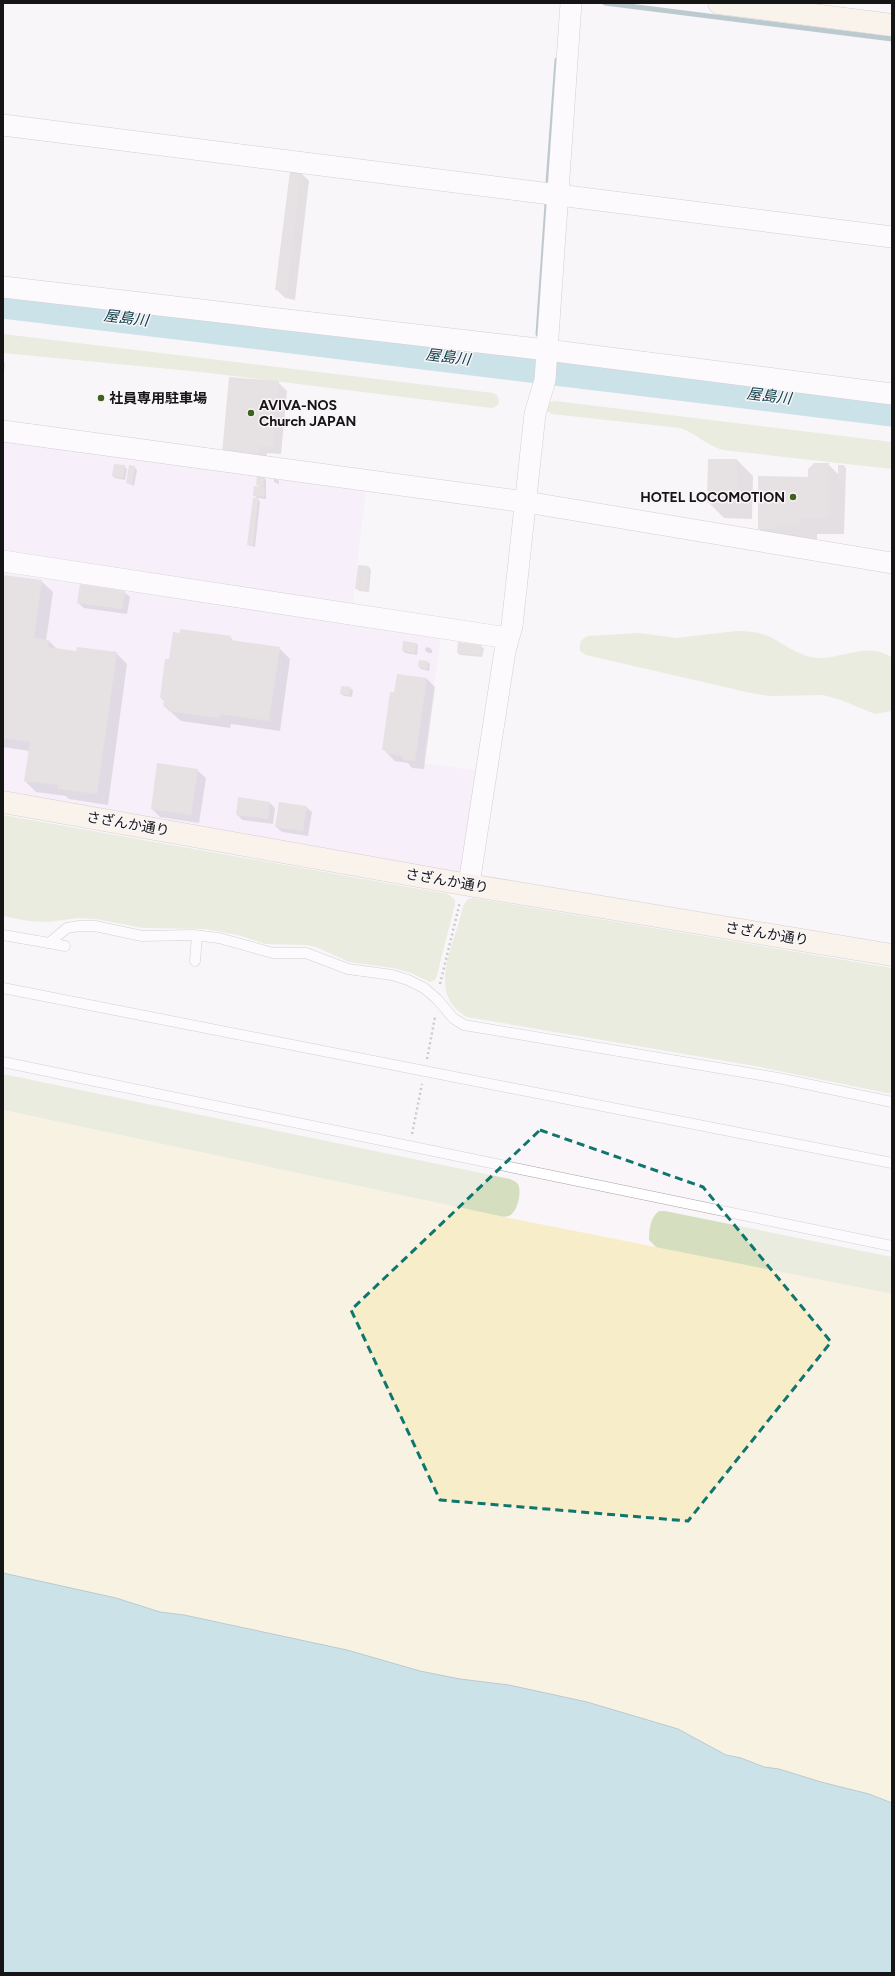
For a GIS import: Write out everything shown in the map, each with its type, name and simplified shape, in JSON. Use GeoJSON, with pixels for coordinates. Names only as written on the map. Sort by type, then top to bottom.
{"type":"FeatureCollection","features":[{"type":"Feature","properties":{"kind":"street"},"geometry":{"type":"LineString","coordinates":[[465,890],[508,638],[512,626],[536,414],[545,380],[571,3]]}},
{"type":"Feature","properties":{"kind":"street"},"geometry":{"type":"LineString","coordinates":[[719,3],[892,24]]}},
{"type":"Feature","properties":{"kind":"street"},"geometry":{"type":"LineString","coordinates":[[3,125],[892,237]]}},
{"type":"Feature","properties":{"kind":"street"},"geometry":{"type":"LineString","coordinates":[[3,287],[547,354],[892,394]]}},
{"type":"Feature","properties":{"kind":"street"},"geometry":{"type":"LineString","coordinates":[[3,431],[526,502],[892,563]]}},
{"type":"Feature","properties":{"kind":"street"},"geometry":{"type":"LineString","coordinates":[[3,561],[508,638]]}},
{"type":"Feature","properties":{"kind":"street","name":"さざんか通り"},"geometry":{"type":"LineString","coordinates":[[3,802],[465,890],[892,955]]}},
{"type":"Feature","properties":{"kind":"lane"},"geometry":{"type":"LineString","coordinates":[[49,944],[67,928],[95,926],[142,936],[198,936],[236,942],[273,954],[310,954],[348,969],[392,975],[408,980],[424,988],[453,1018],[464,1024],[778,1078],[892,1102]]}},
{"type":"Feature","properties":{"kind":"lane"},"geometry":{"type":"LineString","coordinates":[[3,935],[64,946]]}},
{"type":"Feature","properties":{"kind":"lane"},"geometry":{"type":"LineString","coordinates":[[195,961],[198,936]]}},
{"type":"Feature","properties":{"kind":"lane"},"geometry":{"type":"LineString","coordinates":[[3,988],[892,1163]]}},
{"type":"Feature","properties":{"kind":"lane"},"geometry":{"type":"LineString","coordinates":[[3,1062],[892,1246]]}},
{"type":"Feature","properties":{"kind":"path"},"geometry":{"type":"LineString","coordinates":[[426,1065],[441,976],[465,890]]}},
{"type":"Feature","properties":{"kind":"path"},"geometry":{"type":"LineString","coordinates":[[411,1139],[423,1077]]}},
{"type":"Feature","properties":{"kind":"highlighted area"},"geometry":{"type":"Polygon","coordinates":[[[540,1130],[703,1187],[831,1342],[688,1521],[440,1500],[351,1310],[540,1130]]]}},
{"type":"Feature","properties":{"kind":"shaded area"},"geometry":{"type":"Polygon","coordinates":[[[3,437],[366,487],[353,604],[3,551],[3,437]]]}},
{"type":"Feature","properties":{"kind":"shaded area"},"geometry":{"type":"Polygon","coordinates":[[[3,572],[441,638],[423,763],[480,771],[465,868],[459,872],[3,792],[3,572]]]}},
{"type":"Feature","properties":{"kind":"green space"},"geometry":{"type":"Polygon","coordinates":[[[3,334],[493,393],[498,396],[499,402],[497,406],[492,408],[201,372],[3,353],[3,334]]]}},
{"type":"Feature","properties":{"kind":"green space"},"geometry":{"type":"Polygon","coordinates":[[[555,401],[892,442],[892,469],[723,450],[712,446],[680,428],[552,414],[547,411],[547,406],[550,402],[555,401]]]}},
{"type":"Feature","properties":{"kind":"green space"},"geometry":{"type":"Polygon","coordinates":[[[737,631],[754,632],[766,635],[805,656],[811,657],[831,657],[863,651],[883,653],[892,658],[892,711],[875,714],[841,700],[823,695],[769,696],[751,693],[586,655],[580,651],[581,642],[588,636],[639,633],[676,638],[737,631]]]}},
{"type":"Feature","properties":{"kind":"green space"},"geometry":{"type":"Polygon","coordinates":[[[3,815],[448,894],[455,900],[455,904],[437,975],[435,980],[430,982],[411,973],[393,968],[349,962],[316,947],[307,945],[265,944],[238,935],[206,929],[143,928],[96,919],[78,918],[48,922],[29,921],[3,916],[3,815]]]}},
{"type":"Feature","properties":{"kind":"green space"},"geometry":{"type":"Polygon","coordinates":[[[473,898],[892,968],[892,1094],[755,1066],[467,1017],[454,1007],[447,995],[445,981],[446,966],[463,906],[468,899],[473,898]]]}},
{"type":"Feature","properties":{"kind":"green space"},"geometry":{"type":"Polygon","coordinates":[[[3,1074],[510,1179],[518,1184],[518,1203],[512,1214],[501,1217],[3,1110],[3,1074]]]}},
{"type":"Feature","properties":{"kind":"green space"},"geometry":{"type":"Polygon","coordinates":[[[659,1211],[892,1257],[892,1294],[657,1248],[649,1240],[649,1236],[652,1221],[659,1211]]]}},
{"type":"Feature","properties":{"kind":"sand"},"geometry":{"type":"Polygon","coordinates":[[[3,1110],[499,1216],[892,1294],[892,1803],[869,1794],[821,1782],[779,1769],[764,1767],[741,1758],[726,1755],[678,1729],[587,1702],[509,1685],[460,1679],[420,1671],[347,1650],[184,1615],[160,1612],[116,1598],[3,1573],[3,1110]]]}},
{"type":"Feature","properties":{"kind":"water"},"geometry":{"type":"Polygon","coordinates":[[[3,1573],[116,1598],[160,1612],[184,1615],[347,1650],[420,1671],[460,1679],[509,1685],[587,1702],[678,1729],[726,1755],[741,1758],[764,1767],[779,1769],[821,1782],[869,1794],[892,1803],[892,1973],[3,1973],[3,1573]]]}},
{"type":"Feature","properties":{"kind":"building"},"geometry":{"type":"Polygon","coordinates":[[[290,171],[301,172],[287,292],[275,290],[290,171]]]}},
{"type":"Feature","properties":{"kind":"building","name":"AVIVA-NOS Church JAPAN"},"geometry":{"type":"Polygon","coordinates":[[[229,377],[279,381],[273,447],[259,445],[258,456],[222,453],[229,377]]]}},
{"type":"Feature","properties":{"kind":"building"},"geometry":{"type":"Polygon","coordinates":[[[708,459],[737,459],[737,503],[707,503],[708,459]]]}},
{"type":"Feature","properties":{"kind":"building","name":"HOTEL LOCOMOTION"},"geometry":{"type":"Polygon","coordinates":[[[814,463],[829,463],[828,518],[801,518],[801,523],[780,523],[773,529],[758,529],[758,476],[808,477],[808,469],[814,463]]]}},
{"type":"Feature","properties":{"kind":"building"},"geometry":{"type":"Polygon","coordinates":[[[114,464],[125,465],[123,478],[112,476],[114,464]]]}},
{"type":"Feature","properties":{"kind":"building"},"geometry":{"type":"Polygon","coordinates":[[[129,465],[135,466],[132,484],[126,483],[129,465]]]}},
{"type":"Feature","properties":{"kind":"building"},"geometry":{"type":"Polygon","coordinates":[[[838,465],[844,465],[844,479],[838,479],[838,465]]]}},
{"type":"Feature","properties":{"kind":"building"},"geometry":{"type":"Polygon","coordinates":[[[257,476],[264,477],[263,486],[256,485],[257,476]]]}},
{"type":"Feature","properties":{"kind":"building"},"geometry":{"type":"Polygon","coordinates":[[[254,486],[265,487],[264,497],[253,496],[254,486]]]}},
{"type":"Feature","properties":{"kind":"building"},"geometry":{"type":"Polygon","coordinates":[[[253,498],[258,498],[253,546],[247,545],[253,498]]]}},
{"type":"Feature","properties":{"kind":"building"},"geometry":{"type":"Polygon","coordinates":[[[358,565],[369,566],[366,590],[355,589],[358,565]]]}},
{"type":"Feature","properties":{"kind":"building"},"geometry":{"type":"Polygon","coordinates":[[[3,575],[42,580],[34,638],[49,640],[48,647],[76,651],[77,647],[117,652],[97,794],[57,789],[58,785],[24,781],[30,742],[3,738],[3,575]]]}},
{"type":"Feature","properties":{"kind":"building"},"geometry":{"type":"Polygon","coordinates":[[[80,584],[125,591],[122,609],[77,603],[80,584]]]}},
{"type":"Feature","properties":{"kind":"building"},"geometry":{"type":"Polygon","coordinates":[[[180,629],[231,636],[230,640],[280,647],[269,721],[220,714],[219,718],[168,711],[169,707],[163,706],[164,699],[160,698],[165,659],[169,659],[173,632],[180,633],[180,629]]]}},
{"type":"Feature","properties":{"kind":"building"},"geometry":{"type":"Polygon","coordinates":[[[403,641],[416,643],[415,653],[402,651],[403,641]]]}},
{"type":"Feature","properties":{"kind":"building"},"geometry":{"type":"Polygon","coordinates":[[[458,642],[482,645],[480,655],[457,653],[458,642]]]}},
{"type":"Feature","properties":{"kind":"building"},"geometry":{"type":"Polygon","coordinates":[[[419,660],[428,661],[427,669],[418,667],[419,660]]]}},
{"type":"Feature","properties":{"kind":"building"},"geometry":{"type":"Polygon","coordinates":[[[397,674],[427,678],[415,761],[403,760],[403,756],[386,753],[386,750],[382,750],[390,692],[394,692],[397,674]]]}},
{"type":"Feature","properties":{"kind":"building"},"geometry":{"type":"Polygon","coordinates":[[[341,686],[351,687],[349,695],[340,694],[341,686]]]}},
{"type":"Feature","properties":{"kind":"building"},"geometry":{"type":"Polygon","coordinates":[[[157,763],[198,769],[191,815],[151,809],[157,763]]]}},
{"type":"Feature","properties":{"kind":"building"},"geometry":{"type":"Polygon","coordinates":[[[238,797],[270,802],[268,819],[236,815],[238,797]]]}},
{"type":"Feature","properties":{"kind":"building"},"geometry":{"type":"Polygon","coordinates":[[[279,802],[307,806],[303,831],[275,827],[279,802]]]}},
{"type":"Feature","properties":{"kind":"waterway"},"geometry":{"type":"LineString","coordinates":[[605,3],[892,39]]}},
{"type":"Feature","properties":{"kind":"waterway"},"geometry":{"type":"LineString","coordinates":[[548,183],[557,60]]}},
{"type":"Feature","properties":{"kind":"waterway"},"geometry":{"type":"LineString","coordinates":[[538,334],[547,204]]}},
{"type":"Feature","properties":{"kind":"waterway","name":"屋島川"},"geometry":{"type":"LineString","coordinates":[[3,303],[892,411]]}},
{"type":"Feature","properties":{"kind":"place","name":"社員専用駐車場"},"geometry":{"type":"Point","coordinates":[101,398]}},
{"type":"Feature","properties":{"kind":"place","name":"AVIVA-NOS Church JAPAN"},"geometry":{"type":"Point","coordinates":[251,413]}},
{"type":"Feature","properties":{"kind":"place","name":"HOTEL LOCOMOTION"},"geometry":{"type":"Point","coordinates":[793,497]}}]}
